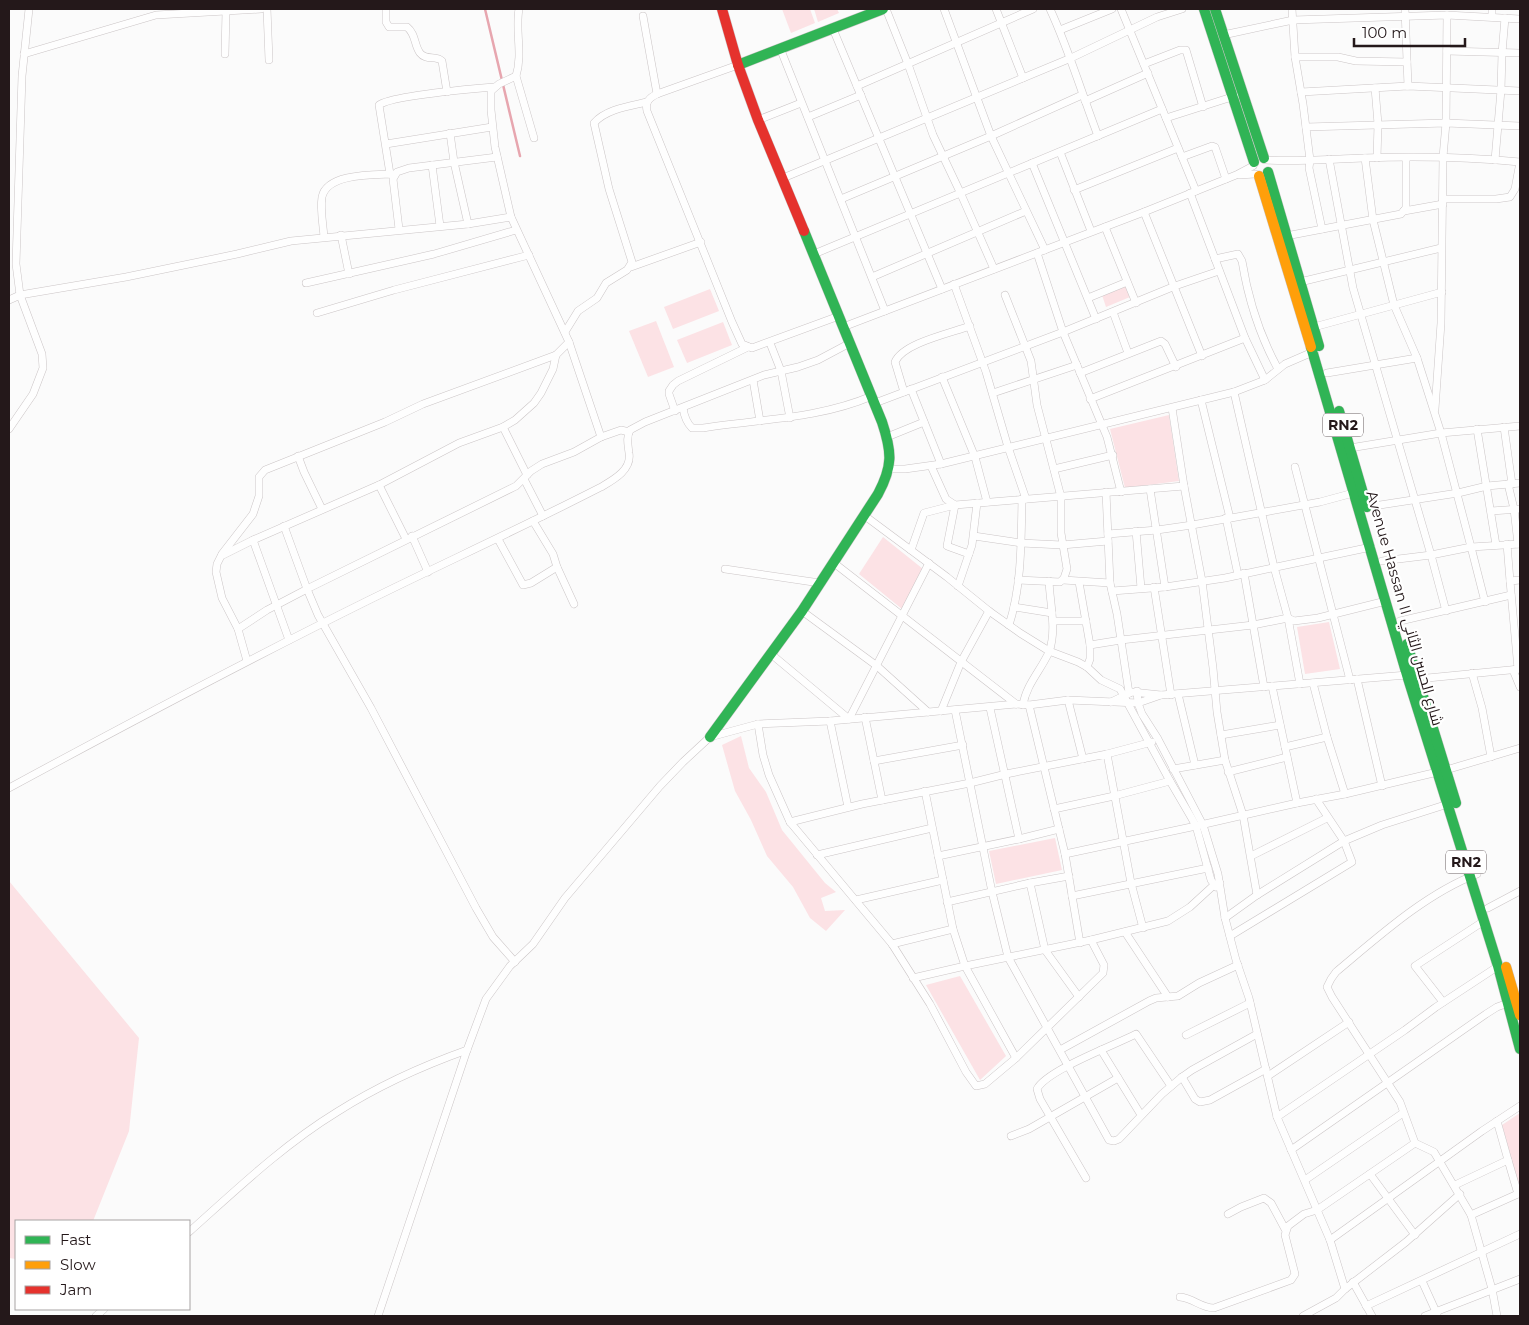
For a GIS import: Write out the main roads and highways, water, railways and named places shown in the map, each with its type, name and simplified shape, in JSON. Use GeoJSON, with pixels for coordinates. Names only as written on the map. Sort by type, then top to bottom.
{"type":"FeatureCollection","features":[{"type":"Feature","properties":{"kind":"main road"},"geometry":{"type":"LineString","coordinates":[[710,738],[802,611],[866,516],[890,468],[890,452],[887,437],[758,120],[738,65],[722,9]]}},
{"type":"Feature","properties":{"kind":"main road"},"geometry":{"type":"LineString","coordinates":[[738,65],[884,9]]}},
{"type":"Feature","properties":{"kind":"main road","name":"Avenue Hassan II شارع الحسن الثاني"},"geometry":{"type":"LineString","coordinates":[[1204,9],[1237,95],[1286,236],[1314,327],[1316,351],[1327,373],[1350,448],[1371,548],[1386,601],[1452,803],[1484,921],[1501,964]]}},
{"type":"Feature","properties":{"kind":"main road","name":"Avenue Hassan II شارع الحسن الثاني"},"geometry":{"type":"LineString","coordinates":[[1215,9],[1237,95]]}},
{"type":"Feature","properties":{"kind":"main road","name":"Avenue Hassan II شارع الحسن الثاني"},"geometry":{"type":"LineString","coordinates":[[1261,167],[1359,492],[1367,507],[1400,621],[1412,677]]}},
{"type":"Feature","properties":{"kind":"main road","name":"Avenue Hassan II شارع الحسن الثاني"},"geometry":{"type":"LineString","coordinates":[[1473,875],[1488,908],[1512,1001],[1520,1049]]}},
{"type":"Feature","properties":{"kind":"main road","name":"Avenue Hassan II شارع الحسن الثاني"},"geometry":{"type":"LineString","coordinates":[[1512,1001],[1520,1015]]}},
{"type":"Feature","properties":{"kind":"waterway"},"geometry":{"type":"LineString","coordinates":[[485,9],[520,156]]}}]}
